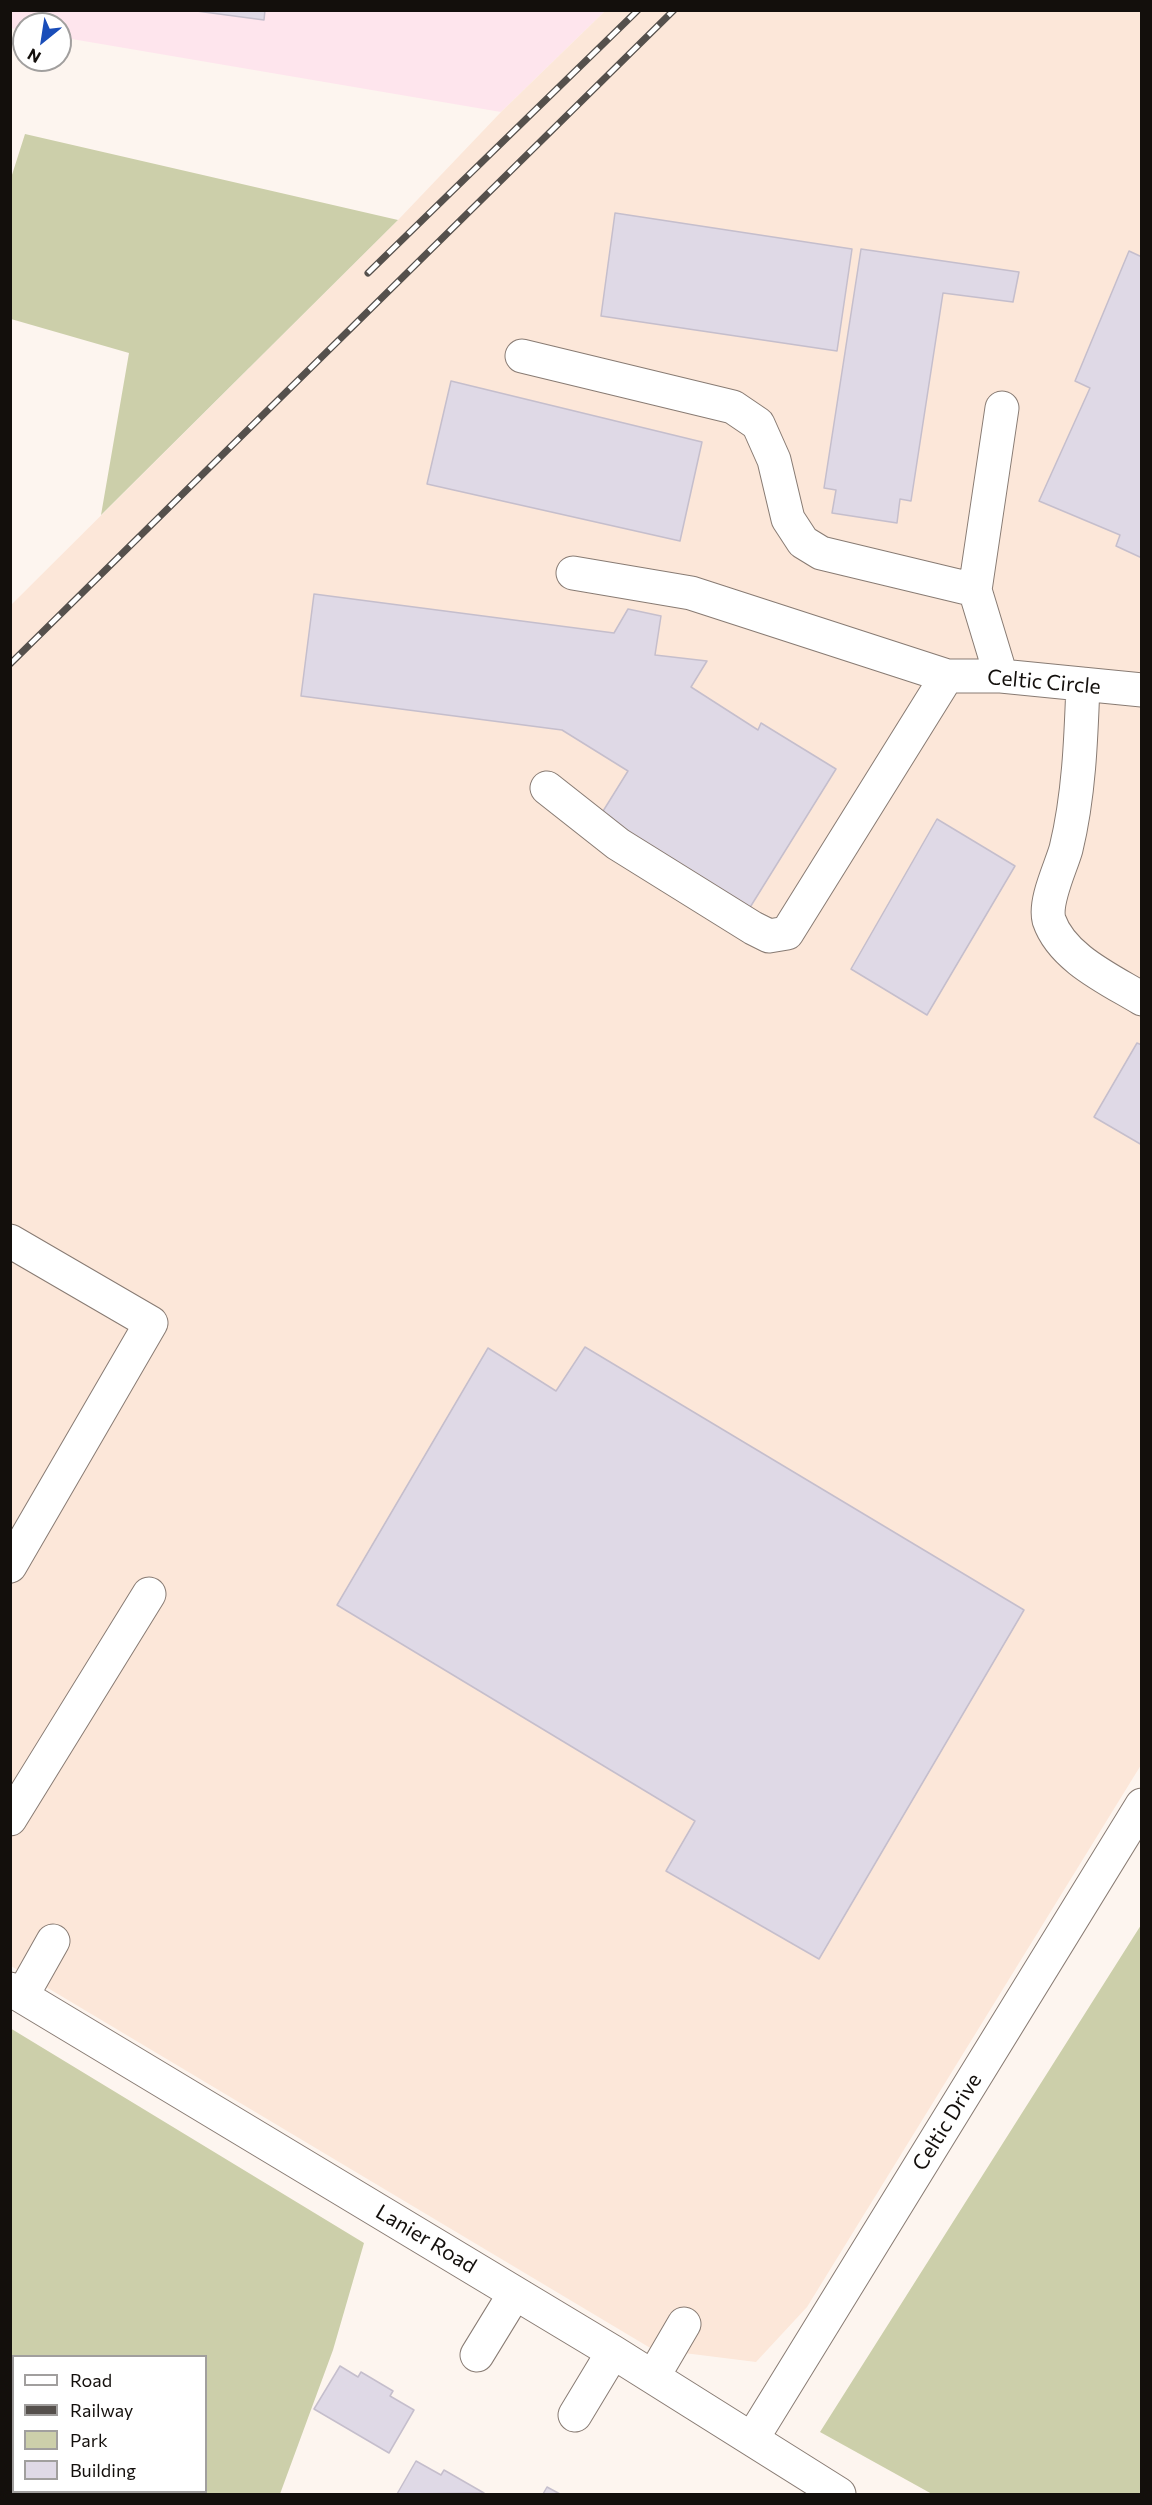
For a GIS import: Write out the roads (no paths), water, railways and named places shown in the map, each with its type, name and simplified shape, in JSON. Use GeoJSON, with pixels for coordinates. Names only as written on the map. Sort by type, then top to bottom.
{"type":"FeatureCollection","features":[{"type":"Feature","properties":{"kind":"street"},"geometry":{"type":"LineString","coordinates":[[522,356],[733,407],[758,424],[774,460],[788,519],[803,542],[821,553],[975,590]]}},
{"type":"Feature","properties":{"kind":"street"},"geometry":{"type":"LineString","coordinates":[[1001,676],[975,590],[1002,408]]}},
{"type":"Feature","properties":{"kind":"street","name":"Celtic Circle"},"geometry":{"type":"LineString","coordinates":[[573,573],[691,593],[947,676],[1001,676],[1142,690]]}},
{"type":"Feature","properties":{"kind":"street"},"geometry":{"type":"LineString","coordinates":[[547,788],[618,844],[753,928],[769,936],[787,933],[947,676]]}},
{"type":"Feature","properties":{"kind":"street"},"geometry":{"type":"LineString","coordinates":[[1083,684],[1075,798],[1066,849],[1052,887],[1048,918],[1061,941],[1076,958],[1142,999]]}},
{"type":"Feature","properties":{"kind":"street"},"geometry":{"type":"LineString","coordinates":[[10,1241],[152,1323],[10,1566]]}},
{"type":"Feature","properties":{"kind":"street"},"geometry":{"type":"LineString","coordinates":[[10,1819],[149,1594]]}},
{"type":"Feature","properties":{"kind":"street","name":"Celtic Drive"},"geometry":{"type":"LineString","coordinates":[[752,2439],[1142,1805]]}},
{"type":"Feature","properties":{"kind":"street"},"geometry":{"type":"LineString","coordinates":[[16,1992],[53,1941]]}},
{"type":"Feature","properties":{"kind":"street","name":"Lanier Road"},"geometry":{"type":"LineString","coordinates":[[16,1992],[613,2352],[752,2439],[826,2491]]}},
{"type":"Feature","properties":{"kind":"street"},"geometry":{"type":"LineString","coordinates":[[477,2355],[515,2292]]}},
{"type":"Feature","properties":{"kind":"street"},"geometry":{"type":"LineString","coordinates":[[653,2377],[684,2324]]}},
{"type":"Feature","properties":{"kind":"street"},"geometry":{"type":"LineString","coordinates":[[575,2415],[613,2352]]}},
{"type":"Feature","properties":{"kind":"railway"},"geometry":{"type":"LineString","coordinates":[[368,273],[638,10]]}},
{"type":"Feature","properties":{"kind":"railway"},"geometry":{"type":"LineString","coordinates":[[10,664],[674,10]]}}]}
